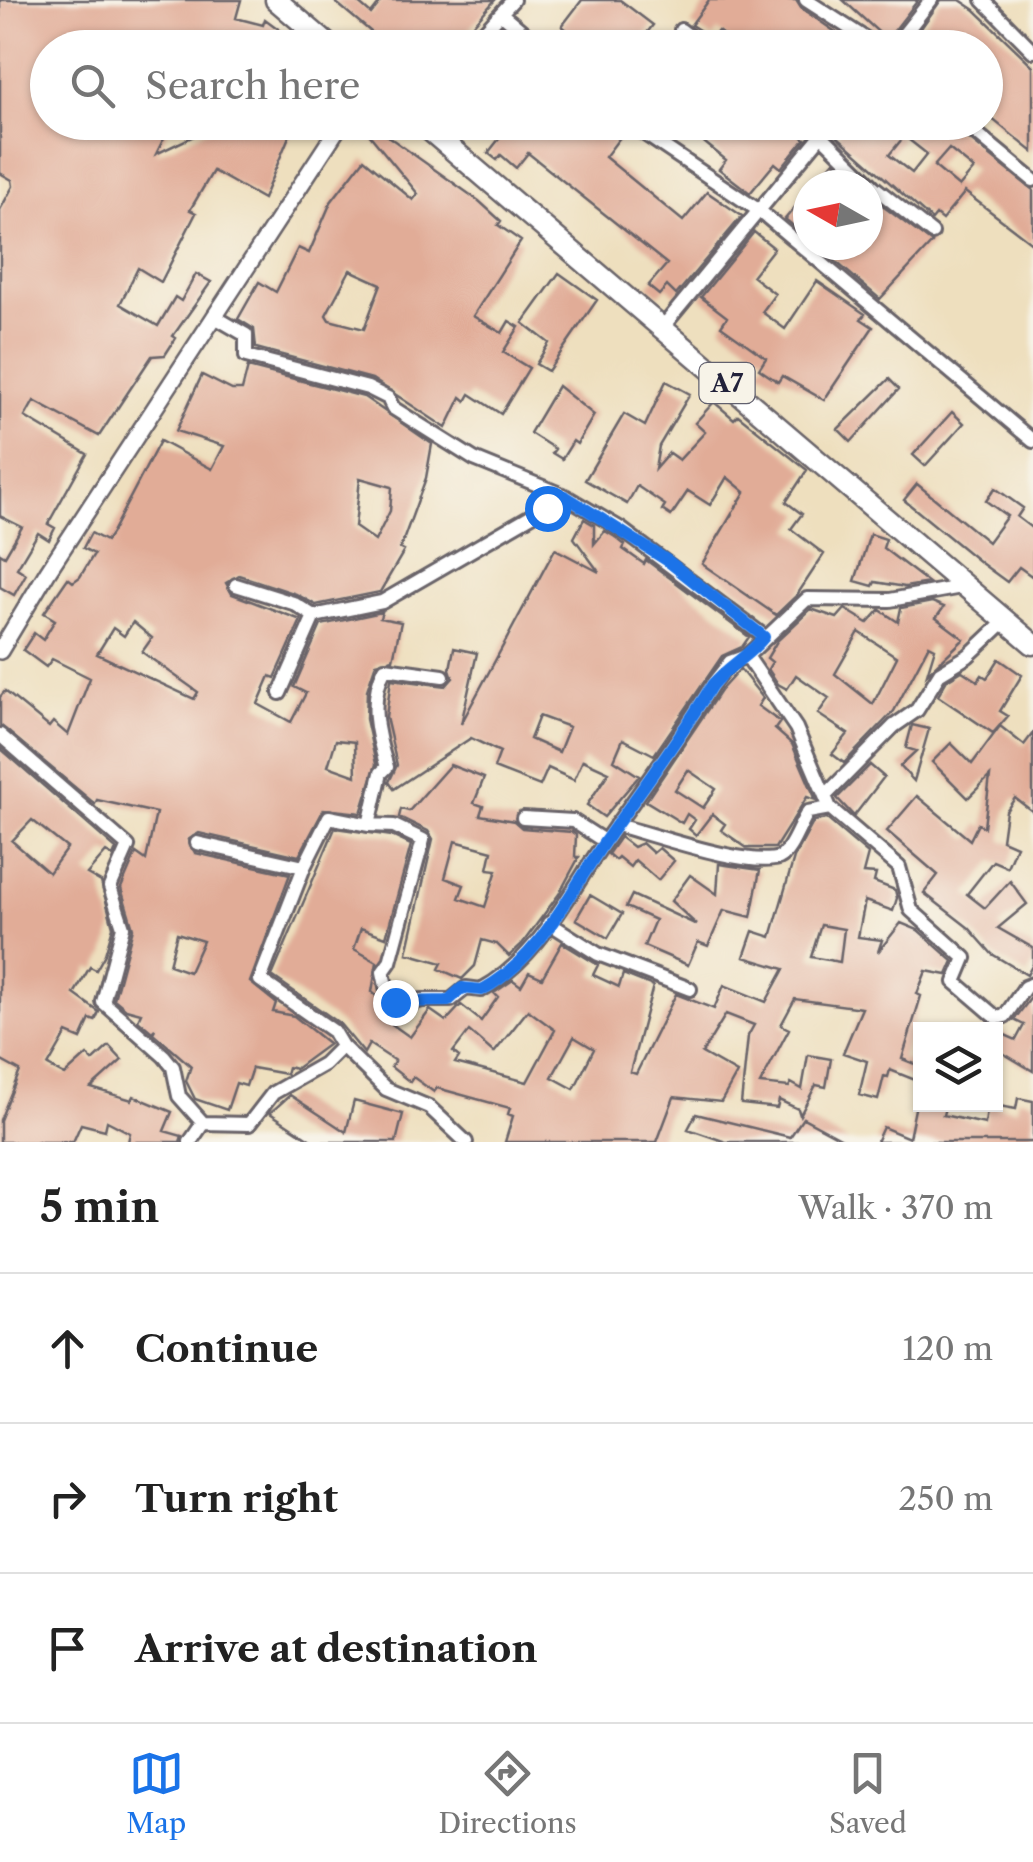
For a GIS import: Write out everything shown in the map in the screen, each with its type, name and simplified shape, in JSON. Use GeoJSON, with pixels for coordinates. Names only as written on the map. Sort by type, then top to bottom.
{"type":"FeatureCollection","features":[{"type":"Feature","properties":{"kind":"highway"},"geometry":{"type":"LineString","coordinates":[[276,0],[311,30]]}},
{"type":"Feature","properties":{"kind":"highway","name":"A7"},"geometry":{"type":"LineString","coordinates":[[441,140],[1033,644]]}},
{"type":"Feature","properties":{"kind":"street"},"geometry":{"type":"LineString","coordinates":[[486,30],[512,0]]}},
{"type":"Feature","properties":{"kind":"street"},"geometry":{"type":"LineString","coordinates":[[806,0],[852,30]]}},
{"type":"Feature","properties":{"kind":"street"},"geometry":{"type":"LineString","coordinates":[[908,30],[931,0]]}},
{"type":"Feature","properties":{"kind":"street"},"geometry":{"type":"LineString","coordinates":[[982,0],[1033,51]]}},
{"type":"Feature","properties":{"kind":"street"},"geometry":{"type":"LineString","coordinates":[[502,14],[521,30]]}},
{"type":"Feature","properties":{"kind":"street"},"geometry":{"type":"LineString","coordinates":[[0,651],[330,140]]}},
{"type":"Feature","properties":{"kind":"street"},"geometry":{"type":"LineString","coordinates":[[654,140],[761,212],[1033,442]]}},
{"type":"Feature","properties":{"kind":"street"},"geometry":{"type":"LineString","coordinates":[[661,329],[818,140]]}},
{"type":"Feature","properties":{"kind":"street"},"geometry":{"type":"LineString","coordinates":[[837,140],[874,187],[932,233]]}},
{"type":"Feature","properties":{"kind":"street"},"geometry":{"type":"LineString","coordinates":[[985,140],[1033,180]]}},
{"type":"Feature","properties":{"kind":"street"},"geometry":{"type":"LineString","coordinates":[[215,317],[246,336],[246,356],[368,388],[474,458],[565,496],[668,561],[764,637]]}},
{"type":"Feature","properties":{"kind":"street"},"geometry":{"type":"LineString","coordinates":[[236,586],[293,603],[314,616],[382,602],[565,496]]}},
{"type":"Feature","properties":{"kind":"street"},"geometry":{"type":"LineString","coordinates":[[466,1142],[429,1107],[386,1088],[342,1046],[333,1031],[260,980],[304,867],[330,817],[394,826],[423,840],[390,962],[383,972],[386,991],[395,1002],[448,1001],[462,988],[488,986],[524,956],[578,889],[604,842],[730,662],[747,656],[806,599],[890,600],[969,586]]}},
{"type":"Feature","properties":{"kind":"street"},"geometry":{"type":"LineString","coordinates":[[280,694],[314,616]]}},
{"type":"Feature","properties":{"kind":"street"},"geometry":{"type":"LineString","coordinates":[[616,825],[724,854],[776,858],[787,851],[809,811],[828,802],[894,726],[908,720],[940,673],[968,656],[1006,621]]}},
{"type":"Feature","properties":{"kind":"street"},"geometry":{"type":"LineString","coordinates":[[747,656],[796,728],[828,802],[899,866],[911,910],[965,958],[955,982],[992,1016],[1006,1016],[1025,987],[1033,984]]}},
{"type":"Feature","properties":{"kind":"street"},"geometry":{"type":"LineString","coordinates":[[369,824],[380,774],[387,768],[375,727],[380,676],[384,668],[398,666],[443,676]]}},
{"type":"Feature","properties":{"kind":"street"},"geometry":{"type":"LineString","coordinates":[[0,735],[128,846],[110,887],[123,927],[103,1002],[164,1056],[173,1067],[179,1096],[204,1123],[249,1124],[273,1093],[324,1064],[342,1046]]}},
{"type":"Feature","properties":{"kind":"street"},"geometry":{"type":"LineString","coordinates":[[523,818],[573,821],[604,842]]}},
{"type":"Feature","properties":{"kind":"street"},"geometry":{"type":"LineString","coordinates":[[197,843],[304,867]]}},
{"type":"Feature","properties":{"kind":"street"},"geometry":{"type":"LineString","coordinates":[[549,923],[598,954],[690,989]]}},
{"type":"Feature","properties":{"kind":"street"},"geometry":{"type":"LineString","coordinates":[[190,1142],[204,1123]]}},
{"type":"Feature","properties":{"kind":"building"},"geometry":{"type":"Polygon","coordinates":[[[0,0],[241,0],[236,18],[263,25],[265,19],[280,30],[30,30],[30,140],[163,140],[156,154],[185,140],[288,140],[263,199],[213,171],[190,210],[196,213],[161,282],[138,268],[120,304],[158,326],[175,297],[181,301],[196,274],[211,282],[173,336],[176,338],[165,355],[152,356],[99,436],[34,401],[25,417],[87,454],[48,524],[55,528],[49,540],[38,533],[17,568],[26,574],[14,595],[0,587],[0,553],[5,556],[22,527],[0,516],[0,210],[13,186],[12,180],[0,173],[0,0]]]}},
{"type":"Feature","properties":{"kind":"building"},"geometry":{"type":"Polygon","coordinates":[[[333,0],[355,0],[371,14],[382,0],[495,0],[468,30],[369,30],[333,0]]]}},
{"type":"Feature","properties":{"kind":"building"},"geometry":{"type":"Polygon","coordinates":[[[582,0],[620,0],[653,25],[649,30],[567,30],[562,26],[582,0]]]}},
{"type":"Feature","properties":{"kind":"building"},"geometry":{"type":"Polygon","coordinates":[[[709,0],[796,0],[801,8],[833,30],[699,30],[691,25],[709,0]]]}},
{"type":"Feature","properties":{"kind":"building"},"geometry":{"type":"Polygon","coordinates":[[[843,0],[918,0],[895,30],[876,30],[843,0]]]}},
{"type":"Feature","properties":{"kind":"building"},"geometry":{"type":"Polygon","coordinates":[[[941,0],[960,0],[996,30],[920,30],[941,0]]]}},
{"type":"Feature","properties":{"kind":"building"},"geometry":{"type":"Polygon","coordinates":[[[1003,37],[1033,66],[1033,152],[1003,128],[1003,37]]]}},
{"type":"Feature","properties":{"kind":"building"},"geometry":{"type":"Polygon","coordinates":[[[374,140],[393,140],[479,201],[501,221],[498,225],[521,241],[473,316],[502,333],[509,321],[519,327],[503,352],[529,368],[501,414],[470,394],[466,401],[461,397],[446,428],[372,379],[256,348],[254,329],[238,319],[259,282],[276,292],[298,248],[309,253],[331,202],[364,159],[413,200],[418,194],[374,140]],[[350,270],[326,315],[329,320],[364,329],[381,284],[350,270]]]}},
{"type":"Feature","properties":{"kind":"building"},"geometry":{"type":"Polygon","coordinates":[[[498,140],[618,140],[605,157],[683,221],[707,192],[742,216],[676,295],[667,286],[659,295],[648,286],[667,264],[528,153],[516,168],[501,155],[497,160],[488,153],[498,140]]]}},
{"type":"Feature","properties":{"kind":"building"},"geometry":{"type":"Polygon","coordinates":[[[701,140],[804,140],[781,168],[775,163],[750,193],[719,169],[726,160],[701,140]]]}},
{"type":"Feature","properties":{"kind":"building"},"geometry":{"type":"Polygon","coordinates":[[[841,140],[901,140],[889,155],[912,173],[927,154],[909,140],[970,140],[1033,190],[1033,244],[965,192],[942,220],[936,215],[932,220],[883,177],[883,170],[875,170],[841,140]],[[949,149],[934,166],[959,187],[974,169],[949,149]]]}},
{"type":"Feature","properties":{"kind":"building"},"geometry":{"type":"Polygon","coordinates":[[[834,161],[843,170],[826,170],[834,161]]]}},
{"type":"Feature","properties":{"kind":"building"},"geometry":{"type":"Polygon","coordinates":[[[883,206],[932,243],[880,299],[834,260],[883,260],[883,206]]]}},
{"type":"Feature","properties":{"kind":"building"},"geometry":{"type":"Polygon","coordinates":[[[793,210],[793,226],[785,219],[793,210]]]}},
{"type":"Feature","properties":{"kind":"building"},"geometry":{"type":"Polygon","coordinates":[[[754,232],[774,248],[752,276],[775,294],[762,312],[785,329],[817,281],[865,314],[861,319],[873,327],[824,400],[782,376],[778,382],[759,369],[766,358],[721,326],[727,317],[701,297],[754,232]]]}},
{"type":"Feature","properties":{"kind":"building"},"geometry":{"type":"Polygon","coordinates":[[[559,273],[597,300],[548,371],[536,364],[549,343],[523,323],[559,273]]]}},
{"type":"Feature","properties":{"kind":"building"},"geometry":{"type":"Polygon","coordinates":[[[248,367],[364,397],[432,444],[426,478],[400,549],[404,551],[380,592],[316,605],[239,575],[226,583],[232,594],[301,620],[275,678],[270,676],[258,704],[291,722],[306,693],[294,687],[321,625],[382,612],[380,618],[401,622],[393,659],[376,663],[367,690],[366,719],[376,764],[361,813],[324,809],[299,856],[199,833],[188,840],[195,853],[290,874],[250,982],[276,1003],[273,1012],[294,1016],[329,1044],[295,1069],[288,1067],[286,1074],[252,1068],[246,1086],[236,1083],[227,1110],[195,1099],[186,1081],[191,1066],[153,1033],[155,1029],[152,1032],[138,1020],[141,1013],[126,1009],[114,999],[133,928],[121,888],[136,853],[146,860],[156,813],[97,800],[95,804],[0,725],[0,697],[5,691],[49,727],[53,722],[68,735],[90,678],[52,659],[46,667],[23,650],[34,633],[43,640],[55,620],[44,613],[68,578],[73,582],[80,577],[94,554],[83,548],[91,533],[106,541],[160,441],[212,469],[224,446],[176,431],[202,375],[232,390],[242,390],[248,367]],[[360,478],[355,527],[375,541],[390,511],[392,487],[360,478]],[[133,622],[124,636],[113,628],[97,654],[194,699],[198,692],[142,652],[152,638],[133,622]],[[336,740],[328,766],[356,776],[355,742],[336,740]],[[177,933],[169,965],[189,972],[203,941],[177,933]]]}},
{"type":"Feature","properties":{"kind":"building"},"geometry":{"type":"Polygon","coordinates":[[[889,379],[899,389],[851,442],[838,429],[889,379]]]}},
{"type":"Feature","properties":{"kind":"building"},"geometry":{"type":"Polygon","coordinates":[[[666,381],[690,394],[659,446],[655,469],[669,453],[679,460],[705,432],[695,423],[714,402],[734,419],[738,415],[807,470],[786,502],[802,514],[791,529],[824,554],[797,595],[776,615],[702,564],[745,492],[727,477],[710,505],[688,491],[671,516],[662,510],[665,505],[637,486],[627,504],[585,480],[624,414],[645,426],[666,381]]]}},
{"type":"Feature","properties":{"kind":"building"},"geometry":{"type":"Polygon","coordinates":[[[558,386],[594,415],[577,444],[573,441],[562,459],[552,453],[555,449],[530,433],[558,386]]]}},
{"type":"Feature","properties":{"kind":"building"},"geometry":{"type":"Polygon","coordinates":[[[952,412],[964,423],[925,466],[913,455],[952,412]]]}},
{"type":"Feature","properties":{"kind":"building"},"geometry":{"type":"Polygon","coordinates":[[[917,484],[988,542],[1007,516],[986,501],[995,488],[1023,508],[1017,517],[1033,529],[1033,577],[1019,567],[1007,582],[981,563],[904,500],[917,484]]]}},
{"type":"Feature","properties":{"kind":"building"},"geometry":{"type":"Polygon","coordinates":[[[584,519],[594,525],[594,544],[605,531],[615,537],[625,545],[623,549],[644,564],[646,560],[749,637],[742,647],[722,656],[654,755],[623,739],[614,760],[639,776],[604,817],[587,805],[609,772],[583,760],[574,780],[548,768],[540,786],[494,768],[500,752],[471,738],[394,789],[389,782],[397,765],[386,717],[391,679],[446,686],[453,678],[450,669],[454,648],[477,653],[461,724],[555,549],[599,572],[574,538],[584,519]],[[539,716],[530,739],[559,752],[569,727],[539,716]]]}},
{"type":"Feature","properties":{"kind":"building"},"geometry":{"type":"Polygon","coordinates":[[[870,534],[886,539],[883,548],[929,583],[905,587],[855,581],[870,534]]]}},
{"type":"Feature","properties":{"kind":"building"},"geometry":{"type":"Polygon","coordinates":[[[932,602],[944,607],[936,618],[964,639],[927,674],[935,648],[929,645],[894,711],[844,763],[832,754],[848,734],[818,714],[829,698],[796,675],[787,689],[778,684],[768,669],[772,662],[767,658],[777,641],[811,609],[837,618],[845,609],[868,623],[880,610],[898,622],[901,608],[932,602]],[[859,632],[835,674],[873,704],[897,657],[859,632]]]}},
{"type":"Feature","properties":{"kind":"building"},"geometry":{"type":"Polygon","coordinates":[[[999,659],[1022,675],[1000,711],[1008,716],[993,733],[938,696],[947,680],[962,671],[978,681],[982,675],[987,678],[999,659]]]}},
{"type":"Feature","properties":{"kind":"building"},"geometry":{"type":"Polygon","coordinates":[[[740,669],[763,698],[758,706],[780,722],[775,729],[792,744],[816,800],[807,797],[775,848],[747,848],[721,830],[725,824],[712,814],[696,835],[689,829],[695,820],[687,814],[682,823],[646,801],[720,691],[740,669]],[[688,770],[675,790],[703,808],[716,789],[688,770]]]}},
{"type":"Feature","properties":{"kind":"building"},"geometry":{"type":"Polygon","coordinates":[[[912,725],[929,729],[914,781],[900,766],[916,751],[906,748],[912,725]]]}},
{"type":"Feature","properties":{"kind":"building"},"geometry":{"type":"Polygon","coordinates":[[[1000,726],[1024,745],[1033,733],[1033,812],[1015,798],[1006,811],[1002,840],[1016,846],[1007,867],[993,861],[967,894],[985,908],[1010,881],[1027,904],[998,928],[1033,948],[1033,964],[1027,975],[992,954],[969,928],[924,893],[938,875],[887,831],[917,796],[970,840],[978,824],[984,827],[990,776],[968,798],[932,762],[951,743],[972,764],[1000,726]]]}},
{"type":"Feature","properties":{"kind":"building"},"geometry":{"type":"Polygon","coordinates":[[[0,748],[116,849],[113,856],[106,852],[87,874],[101,882],[113,927],[96,970],[90,967],[74,994],[99,1012],[95,1021],[90,1019],[81,1039],[67,1033],[48,1066],[65,1075],[87,1055],[93,1061],[109,1046],[122,1060],[91,1088],[132,1100],[134,1096],[172,1112],[164,1131],[182,1136],[180,1142],[128,1142],[130,1133],[107,1121],[105,1130],[81,1124],[73,1142],[0,1142],[0,1120],[20,1071],[0,1060],[0,748]],[[32,820],[12,841],[49,873],[67,848],[32,820]]]}},
{"type":"Feature","properties":{"kind":"building"},"geometry":{"type":"Polygon","coordinates":[[[450,765],[484,778],[474,803],[483,806],[480,815],[514,821],[522,828],[576,835],[575,857],[579,857],[559,894],[522,944],[509,956],[497,944],[482,940],[475,966],[462,979],[439,969],[442,963],[407,953],[433,839],[428,831],[399,817],[401,809],[409,811],[450,765]],[[455,841],[445,878],[464,885],[459,898],[485,907],[497,870],[488,869],[492,851],[455,841]]]}},
{"type":"Feature","properties":{"kind":"building"},"geometry":{"type":"Polygon","coordinates":[[[870,765],[884,777],[854,816],[837,798],[870,765]]]}},
{"type":"Feature","properties":{"kind":"building"},"geometry":{"type":"Polygon","coordinates":[[[827,819],[868,854],[863,873],[876,874],[874,882],[895,890],[893,911],[865,901],[858,937],[882,940],[878,952],[901,923],[918,930],[953,961],[947,975],[926,971],[917,994],[921,996],[902,1059],[913,1063],[913,1079],[890,1070],[888,1077],[884,1076],[878,1100],[859,1095],[867,1061],[843,1053],[862,1008],[795,999],[781,1025],[789,1029],[760,1084],[789,1087],[791,1083],[802,1089],[808,1055],[831,1059],[826,1087],[816,1085],[800,1115],[798,1109],[779,1100],[777,1108],[741,1104],[748,1036],[754,1025],[726,1014],[702,1053],[737,1073],[721,1102],[674,1097],[657,1142],[505,1142],[513,1116],[508,1114],[510,1108],[437,1088],[434,1092],[413,1077],[410,1082],[391,1067],[395,1061],[369,1044],[364,1053],[339,1023],[272,976],[335,828],[392,836],[411,845],[386,937],[361,928],[354,949],[377,962],[372,992],[389,1008],[383,1018],[410,1037],[430,1010],[446,1021],[461,1005],[481,1021],[498,997],[494,993],[513,980],[521,986],[529,972],[542,978],[562,943],[598,965],[593,975],[619,987],[623,974],[653,986],[630,1072],[636,1074],[676,994],[714,1009],[724,985],[766,1002],[784,969],[744,957],[753,931],[771,937],[794,858],[814,821],[827,819]],[[821,925],[811,957],[840,962],[844,929],[821,925]],[[528,1010],[494,1053],[469,1031],[453,1052],[459,1057],[455,1063],[527,1082],[555,1030],[528,1010]],[[574,1037],[552,1077],[574,1089],[594,1049],[574,1037]]]}},
{"type":"Feature","properties":{"kind":"building"},"geometry":{"type":"Polygon","coordinates":[[[620,837],[633,847],[642,843],[653,853],[659,848],[674,861],[658,880],[635,860],[630,867],[608,854],[620,837]]]}},
{"type":"Feature","properties":{"kind":"building"},"geometry":{"type":"Polygon","coordinates":[[[719,864],[760,870],[751,917],[724,910],[708,946],[698,942],[688,965],[644,946],[655,920],[626,907],[632,895],[697,925],[671,901],[690,875],[717,894],[719,864]]]}},
{"type":"Feature","properties":{"kind":"building"},"geometry":{"type":"Polygon","coordinates":[[[590,895],[622,914],[608,938],[576,919],[590,895]]]}},
{"type":"Feature","properties":{"kind":"building"},"geometry":{"type":"Polygon","coordinates":[[[1033,995],[1033,1071],[1003,1053],[1003,1034],[1016,1040],[1024,1025],[1014,1020],[1033,995]]]}},
{"type":"Feature","properties":{"kind":"building"},"geometry":{"type":"Polygon","coordinates":[[[290,1095],[346,1132],[354,1101],[403,1114],[396,1142],[314,1142],[270,1113],[290,1095]]]}},
{"type":"Feature","properties":{"kind":"building"},"geometry":{"type":"Polygon","coordinates":[[[1018,1098],[1033,1101],[1033,1142],[876,1142],[883,1127],[909,1138],[914,1112],[944,1112],[943,1115],[985,1124],[987,1112],[1003,1112],[1003,1107],[1016,1109],[1018,1098]]]}},
{"type":"Feature","properties":{"kind":"building"},"geometry":{"type":"Polygon","coordinates":[[[696,1114],[790,1137],[803,1118],[848,1142],[726,1142],[688,1129],[696,1114]]]}},
{"type":"Feature","properties":{"kind":"route"},"geometry":{"type":"LineString","coordinates":[[395,1002],[405,1005],[428,999],[448,1001],[462,988],[482,990],[524,956],[578,889],[604,842],[712,685],[730,662],[747,656],[764,637],[668,561],[565,496],[547,508]]}}]}
